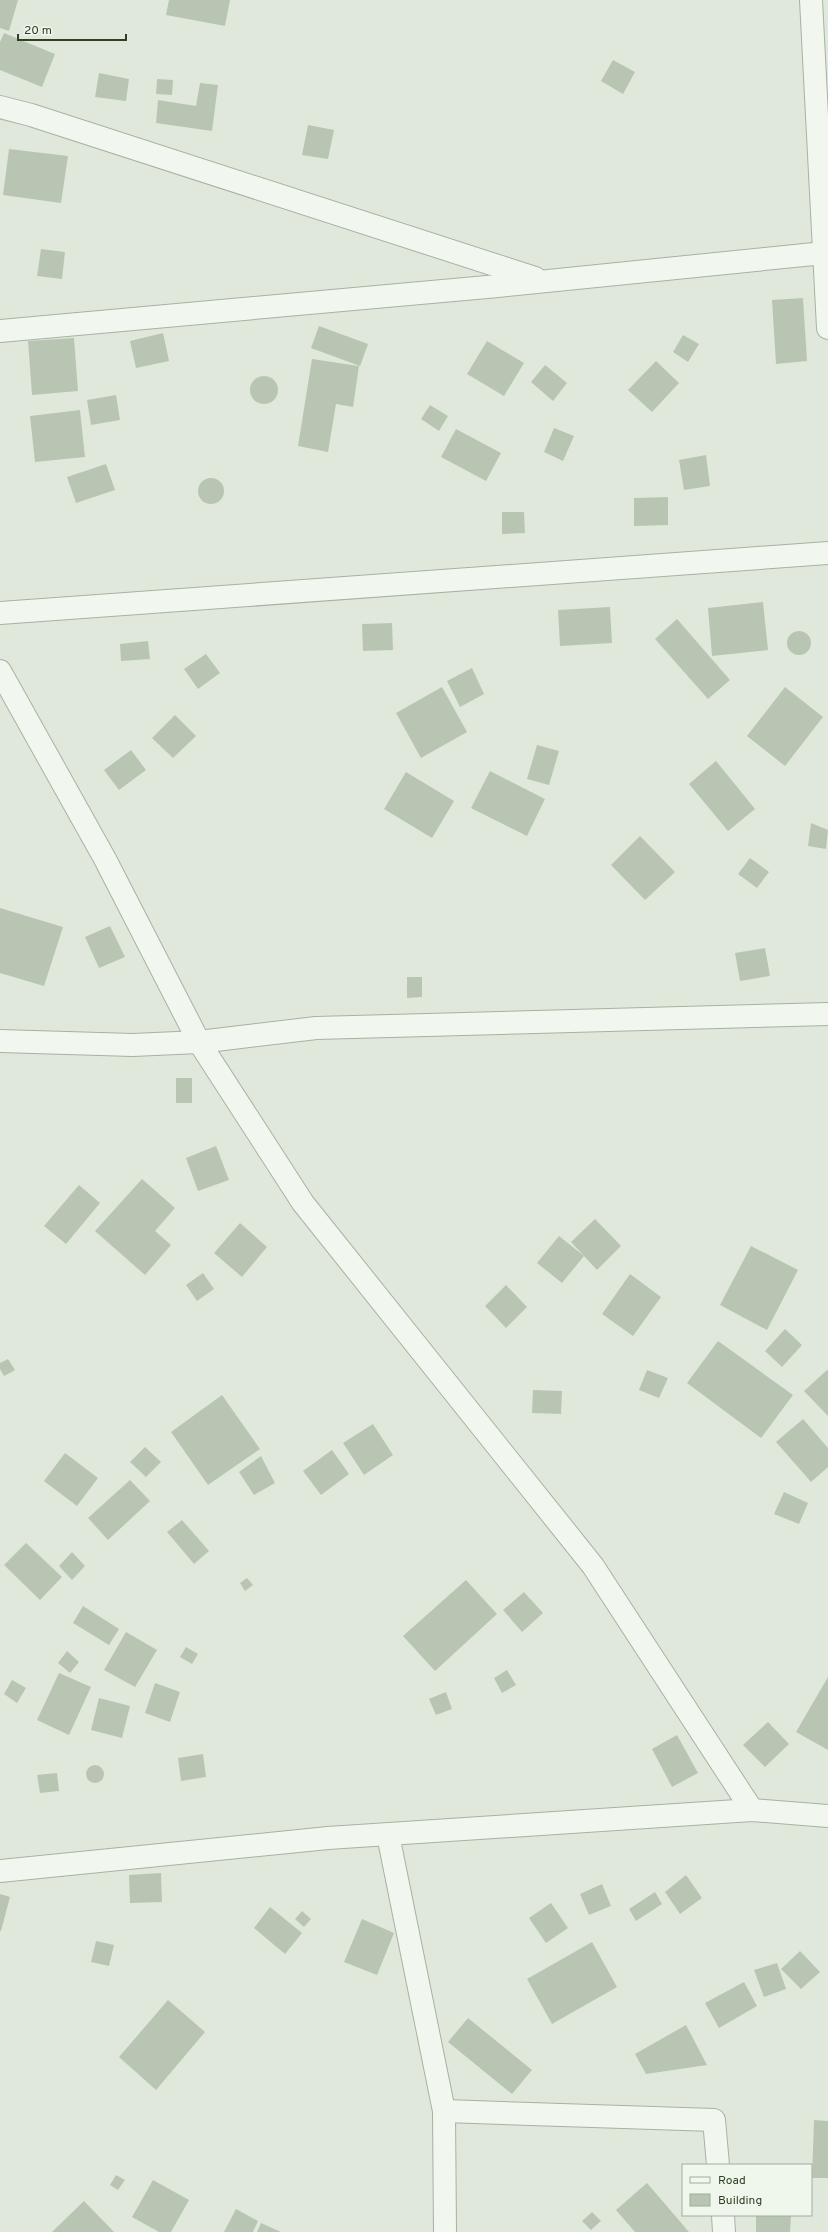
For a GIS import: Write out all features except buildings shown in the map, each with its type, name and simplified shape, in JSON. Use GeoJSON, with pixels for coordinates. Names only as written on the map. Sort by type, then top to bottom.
{"type":"FeatureCollection","features":[{"type":"Feature","properties":{"kind":"street"},"geometry":{"type":"LineString","coordinates":[[811,0],[828,328]]}},
{"type":"Feature","properties":{"kind":"street"},"geometry":{"type":"LineString","coordinates":[[0,107],[32,115],[544,281]]}},
{"type":"Feature","properties":{"kind":"street"},"geometry":{"type":"LineString","coordinates":[[0,331],[544,281],[824,253]]}},
{"type":"Feature","properties":{"kind":"street"},"geometry":{"type":"LineString","coordinates":[[0,613],[828,553]]}},
{"type":"Feature","properties":{"kind":"street"},"geometry":{"type":"LineString","coordinates":[[0,671],[105,859],[199,1042],[304,1204],[593,1566],[752,1810]]}},
{"type":"Feature","properties":{"kind":"street"},"geometry":{"type":"LineString","coordinates":[[0,1041],[133,1045],[199,1042],[316,1028],[828,1014]]}},
{"type":"Feature","properties":{"kind":"street"},"geometry":{"type":"LineString","coordinates":[[0,1871],[328,1838],[752,1810],[828,1816]]}},
{"type":"Feature","properties":{"kind":"street"},"geometry":{"type":"LineString","coordinates":[[388,1835],[444,2111],[445,2232]]}},
{"type":"Feature","properties":{"kind":"street"},"geometry":{"type":"LineString","coordinates":[[444,2111],[714,2120],[718,2164]]}},
{"type":"Feature","properties":{"kind":"street"},"geometry":{"type":"LineString","coordinates":[[723,2216],[724,2232]]}}]}
